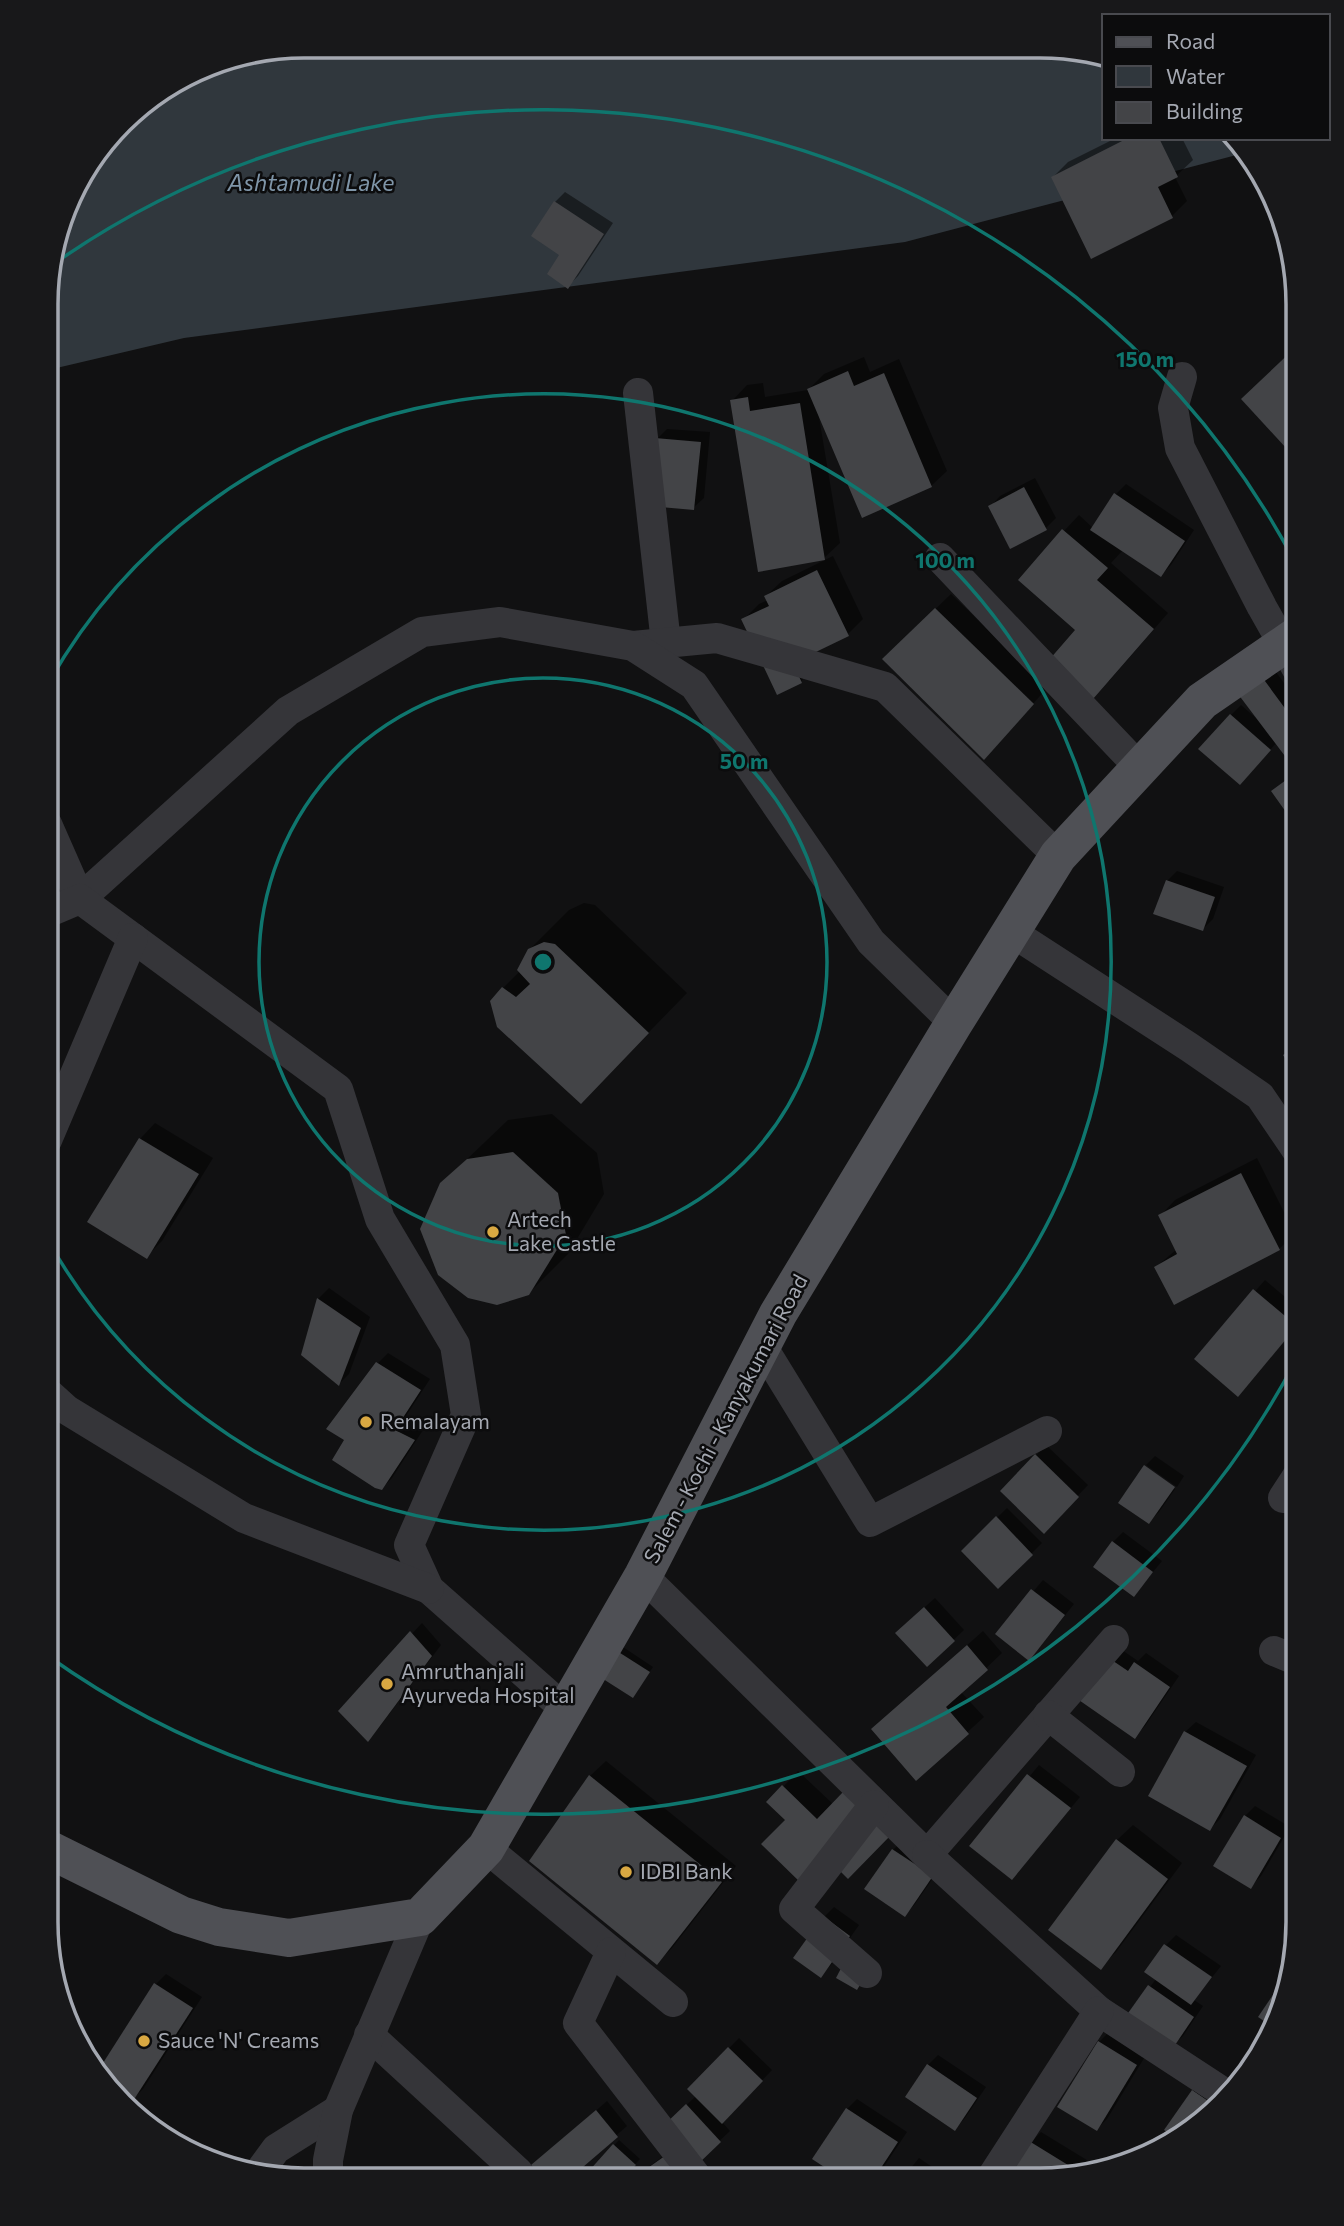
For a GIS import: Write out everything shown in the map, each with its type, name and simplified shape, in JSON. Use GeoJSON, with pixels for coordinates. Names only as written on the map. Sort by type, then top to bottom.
{"type":"FeatureCollection","features":[{"type":"Feature","properties":{"kind":"main road","name":"Salem - Kochi - Kanyakumari Road"},"geometry":{"type":"LineString","coordinates":[[419,1917],[486,1848],[643,1576],[778,1314],[1058,856],[1202,701],[1286,655]]}},
{"type":"Feature","properties":{"kind":"main road"},"geometry":{"type":"LineString","coordinates":[[58,1854],[181,1915],[219,1927],[289,1938],[419,1917]]}},
{"type":"Feature","properties":{"kind":"street"},"geometry":{"type":"LineString","coordinates":[[1182,377],[1173,408],[1180,448],[1286,638]]}},
{"type":"Feature","properties":{"kind":"street"},"geometry":{"type":"LineString","coordinates":[[638,393],[666,643]]}},
{"type":"Feature","properties":{"kind":"street"},"geometry":{"type":"LineString","coordinates":[[940,558],[1140,768]]}},
{"type":"Feature","properties":{"kind":"street"},"geometry":{"type":"LineString","coordinates":[[58,908],[80,899],[288,711],[422,632],[500,622],[633,646],[717,638],[885,687],[1058,856]]}},
{"type":"Feature","properties":{"kind":"street"},"geometry":{"type":"LineString","coordinates":[[633,646],[694,685],[871,942],[954,1023]]}},
{"type":"Feature","properties":{"kind":"street"},"geometry":{"type":"LineString","coordinates":[[58,849],[80,899],[338,1088],[380,1219],[455,1345],[466,1415],[409,1545],[429,1588]]}},
{"type":"Feature","properties":{"kind":"street"},"geometry":{"type":"LineString","coordinates":[[1010,931],[1260,1096],[1286,1134]]}},
{"type":"Feature","properties":{"kind":"street"},"geometry":{"type":"LineString","coordinates":[[58,1114],[133,938]]}},
{"type":"Feature","properties":{"kind":"street"},"geometry":{"type":"LineString","coordinates":[[762,1346],[870,1522],[1047,1431]]}},
{"type":"Feature","properties":{"kind":"street"},"geometry":{"type":"LineString","coordinates":[[58,1402],[67,1410],[244,1518],[429,1588],[567,1711]]}},
{"type":"Feature","properties":{"kind":"street"},"geometry":{"type":"LineString","coordinates":[[643,1576],[874,1805],[1099,2011],[1220,2090]]}},
{"type":"Feature","properties":{"kind":"street"},"geometry":{"type":"LineString","coordinates":[[927,1855],[1114,1640]]}},
{"type":"Feature","properties":{"kind":"street"},"geometry":{"type":"LineString","coordinates":[[1048,1715],[1120,1772]]}},
{"type":"Feature","properties":{"kind":"street"},"geometry":{"type":"LineString","coordinates":[[867,1973],[794,1909],[874,1805]]}},
{"type":"Feature","properties":{"kind":"street"},"geometry":{"type":"LineString","coordinates":[[486,1848],[673,2002]]}},
{"type":"Feature","properties":{"kind":"street"},"geometry":{"type":"LineString","coordinates":[[328,2168],[338,2110],[419,1917]]}},
{"type":"Feature","properties":{"kind":"street"},"geometry":{"type":"LineString","coordinates":[[611,1952],[578,2022],[690,2168]]}},
{"type":"Feature","properties":{"kind":"street"},"geometry":{"type":"LineString","coordinates":[[998,2168],[1099,2011]]}},
{"type":"Feature","properties":{"kind":"street"},"geometry":{"type":"LineString","coordinates":[[369,2035],[513,2168]]}},
{"type":"Feature","properties":{"kind":"street"},"geometry":{"type":"LineString","coordinates":[[264,2165],[276,2149],[338,2110]]}},
{"type":"Feature","properties":{"kind":"water","name":"Ashtamudi Lake"},"geometry":{"type":"Polygon","coordinates":[[[287,58],[1057,58],[1102,66],[1102,140],[1224,140],[1236,155],[905,242],[184,338],[58,368],[58,287],[66,240],[76,209],[99,167],[141,119],[167,99],[209,76],[256,62],[287,58]]]}},
{"type":"Feature","properties":{"kind":"building"},"geometry":{"type":"Polygon","coordinates":[[[1124,140],[1160,140],[1178,177],[1158,187],[1173,218],[1091,259],[1051,177],[1124,140]]]}},
{"type":"Feature","properties":{"kind":"building"},"geometry":{"type":"Polygon","coordinates":[[[554,201],[604,234],[568,289],[547,274],[559,255],[531,236],[554,201]]]}},
{"type":"Feature","properties":{"kind":"building"},"geometry":{"type":"Polygon","coordinates":[[[1286,356],[1286,448],[1241,399],[1286,356]]]}},
{"type":"Feature","properties":{"kind":"building"},"geometry":{"type":"Polygon","coordinates":[[[848,371],[854,386],[884,373],[932,487],[862,518],[807,389],[848,371]]]}},
{"type":"Feature","properties":{"kind":"building"},"geometry":{"type":"Polygon","coordinates":[[[748,397],[750,411],[800,403],[825,560],[758,572],[730,400],[748,397]]]}},
{"type":"Feature","properties":{"kind":"building"},"geometry":{"type":"Polygon","coordinates":[[[655,438],[701,442],[694,510],[649,506],[655,438]]]}},
{"type":"Feature","properties":{"kind":"building"},"geometry":{"type":"Polygon","coordinates":[[[1024,487],[1047,530],[1010,549],[988,506],[1024,487]]]}},
{"type":"Feature","properties":{"kind":"building"},"geometry":{"type":"Polygon","coordinates":[[[1114,493],[1185,541],[1161,577],[1090,530],[1114,493]]]}},
{"type":"Feature","properties":{"kind":"building"},"geometry":{"type":"Polygon","coordinates":[[[1062,529],[1108,568],[1097,580],[1154,629],[1093,699],[1049,660],[1075,630],[1018,580],[1062,529]]]}},
{"type":"Feature","properties":{"kind":"building"},"geometry":{"type":"Polygon","coordinates":[[[817,570],[849,636],[793,663],[802,683],[777,695],[741,619],[769,606],[764,596],[817,570]]]}},
{"type":"Feature","properties":{"kind":"building"},"geometry":{"type":"Polygon","coordinates":[[[935,608],[1034,704],[984,760],[882,659],[935,608]]]}},
{"type":"Feature","properties":{"kind":"building"},"geometry":{"type":"Polygon","coordinates":[[[1262,677],[1286,710],[1286,757],[1238,694],[1262,677]]]}},
{"type":"Feature","properties":{"kind":"building"},"geometry":{"type":"Polygon","coordinates":[[[1230,714],[1271,750],[1240,785],[1198,749],[1230,714]]]}},
{"type":"Feature","properties":{"kind":"building"},"geometry":{"type":"Polygon","coordinates":[[[1286,780],[1286,812],[1271,791],[1286,780]]]}},
{"type":"Feature","properties":{"kind":"building"},"geometry":{"type":"Polygon","coordinates":[[[1166,880],[1215,897],[1203,931],[1153,914],[1166,880]]]}},
{"type":"Feature","properties":{"kind":"building"},"geometry":{"type":"Polygon","coordinates":[[[544,942],[555,944],[649,1033],[581,1104],[497,1027],[490,1001],[502,987],[516,997],[530,984],[517,970],[528,949],[544,942]]]}},
{"type":"Feature","properties":{"kind":"building"},"geometry":{"type":"Polygon","coordinates":[[[139,1138],[199,1174],[147,1259],[87,1222],[139,1138]]]}},
{"type":"Feature","properties":{"kind":"building","name":"Artech Lake Castle"},"geometry":{"type":"Polygon","coordinates":[[[513,1152],[558,1193],[566,1235],[529,1295],[497,1305],[468,1298],[438,1275],[420,1229],[440,1183],[467,1159],[513,1152]]]}},
{"type":"Feature","properties":{"kind":"building"},"geometry":{"type":"Polygon","coordinates":[[[1241,1173],[1280,1250],[1174,1305],[1154,1267],[1177,1254],[1158,1215],[1241,1173]]]}},
{"type":"Feature","properties":{"kind":"building"},"geometry":{"type":"Polygon","coordinates":[[[1253,1289],[1286,1317],[1286,1339],[1238,1397],[1194,1359],[1253,1289]]]}},
{"type":"Feature","properties":{"kind":"building"},"geometry":{"type":"Polygon","coordinates":[[[317,1298],[361,1328],[339,1386],[301,1355],[317,1298]]]}},
{"type":"Feature","properties":{"kind":"building","name":"Remalayam"},"geometry":{"type":"Polygon","coordinates":[[[376,1362],[421,1390],[395,1430],[415,1440],[382,1490],[332,1460],[344,1440],[326,1429],[376,1362]]]}},
{"type":"Feature","properties":{"kind":"building"},"geometry":{"type":"Polygon","coordinates":[[[1035,1454],[1079,1497],[1044,1534],[1000,1491],[1035,1454]]]}},
{"type":"Feature","properties":{"kind":"building"},"geometry":{"type":"Polygon","coordinates":[[[1144,1465],[1175,1487],[1149,1524],[1118,1503],[1144,1465]]]}},
{"type":"Feature","properties":{"kind":"building"},"geometry":{"type":"Polygon","coordinates":[[[996,1516],[1033,1555],[998,1589],[961,1551],[996,1516]]]}},
{"type":"Feature","properties":{"kind":"building"},"geometry":{"type":"Polygon","coordinates":[[[1112,1541],[1153,1572],[1134,1597],[1093,1567],[1112,1541]]]}},
{"type":"Feature","properties":{"kind":"building"},"geometry":{"type":"Polygon","coordinates":[[[1031,1589],[1065,1615],[1029,1661],[995,1634],[1031,1589]]]}},
{"type":"Feature","properties":{"kind":"building"},"geometry":{"type":"Polygon","coordinates":[[[924,1607],[955,1641],[927,1667],[895,1633],[924,1607]]]}},
{"type":"Feature","properties":{"kind":"building","name":"Amruthanjali Ayurveda Hospital"},"geometry":{"type":"Polygon","coordinates":[[[410,1631],[432,1656],[368,1742],[338,1711],[410,1631]]]}},
{"type":"Feature","properties":{"kind":"building"},"geometry":{"type":"Polygon","coordinates":[[[967,1645],[988,1670],[946,1707],[969,1734],[916,1781],[871,1729],[967,1645]]]}},
{"type":"Feature","properties":{"kind":"building"},"geometry":{"type":"Polygon","coordinates":[[[1091,1646],[1128,1671],[1134,1662],[1170,1687],[1135,1739],[1063,1689],[1091,1646]]]}},
{"type":"Feature","properties":{"kind":"building"},"geometry":{"type":"Polygon","coordinates":[[[617,1651],[650,1672],[633,1698],[600,1677],[617,1651]]]}},
{"type":"Feature","properties":{"kind":"building"},"geometry":{"type":"Polygon","coordinates":[[[1184,1731],[1247,1766],[1210,1831],[1148,1796],[1184,1731]]]}},
{"type":"Feature","properties":{"kind":"building"},"geometry":{"type":"Polygon","coordinates":[[[1027,1774],[1071,1808],[1012,1880],[969,1846],[1027,1774]]]}},
{"type":"Feature","properties":{"kind":"building","name":"IDBI Bank"},"geometry":{"type":"Polygon","coordinates":[[[589,1775],[722,1882],[657,1965],[529,1861],[589,1775]]]}},
{"type":"Feature","properties":{"kind":"building"},"geometry":{"type":"Polygon","coordinates":[[[782,1785],[817,1819],[844,1791],[890,1836],[848,1879],[827,1858],[803,1885],[761,1844],[785,1820],[766,1802],[782,1785]]]}},
{"type":"Feature","properties":{"kind":"building"},"geometry":{"type":"Polygon","coordinates":[[[1244,1815],[1281,1838],[1251,1889],[1213,1866],[1244,1815]]]}},
{"type":"Feature","properties":{"kind":"building"},"geometry":{"type":"Polygon","coordinates":[[[1116,1839],[1168,1879],[1101,1970],[1048,1930],[1116,1839]]]}},
{"type":"Feature","properties":{"kind":"building"},"geometry":{"type":"Polygon","coordinates":[[[892,1849],[933,1876],[905,1917],[864,1889],[892,1849]]]}},
{"type":"Feature","properties":{"kind":"building"},"geometry":{"type":"Polygon","coordinates":[[[823,1916],[850,1936],[821,1978],[793,1958],[823,1916]]]}},
{"type":"Feature","properties":{"kind":"building"},"geometry":{"type":"Polygon","coordinates":[[[1164,1944],[1212,1977],[1191,2005],[1144,1972],[1164,1944]]]}},
{"type":"Feature","properties":{"kind":"building"},"geometry":{"type":"Polygon","coordinates":[[[850,1951],[872,1964],[857,1990],[836,1978],[850,1951]]]}},
{"type":"Feature","properties":{"kind":"building","name":"Sauce 'N' Creams"},"geometry":{"type":"Polygon","coordinates":[[[154,1983],[193,2008],[134,2100],[103,2064],[154,1983]]]}},
{"type":"Feature","properties":{"kind":"building"},"geometry":{"type":"Polygon","coordinates":[[[1148,1985],[1194,2017],[1173,2048],[1126,2016],[1148,1985]]]}},
{"type":"Feature","properties":{"kind":"building"},"geometry":{"type":"Polygon","coordinates":[[[1277,1988],[1266,2022],[1258,2017],[1277,1988]]]}},
{"type":"Feature","properties":{"kind":"building"},"geometry":{"type":"Polygon","coordinates":[[[1098,2041],[1137,2065],[1097,2131],[1057,2107],[1098,2041]]]}},
{"type":"Feature","properties":{"kind":"building"},"geometry":{"type":"Polygon","coordinates":[[[728,2047],[763,2081],[722,2124],[687,2089],[728,2047]]]}},
{"type":"Feature","properties":{"kind":"building"},"geometry":{"type":"Polygon","coordinates":[[[927,2064],[977,2098],[955,2131],[905,2097],[927,2064]]]}},
{"type":"Feature","properties":{"kind":"building"},"geometry":{"type":"Polygon","coordinates":[[[1192,2090],[1209,2101],[1177,2127],[1168,2132],[1164,2130],[1192,2090]]]}},
{"type":"Feature","properties":{"kind":"building"},"geometry":{"type":"Polygon","coordinates":[[[686,2104],[721,2142],[697,2165],[662,2127],[686,2104]]]}},
{"type":"Feature","properties":{"kind":"building"},"geometry":{"type":"Polygon","coordinates":[[[846,2108],[898,2142],[881,2168],[826,2168],[812,2159],[846,2108]]]}},
{"type":"Feature","properties":{"kind":"building"},"geometry":{"type":"Polygon","coordinates":[[[596,2110],[618,2137],[582,2168],[534,2168],[531,2165],[596,2110]]]}},
{"type":"Feature","properties":{"kind":"building"},"geometry":{"type":"Polygon","coordinates":[[[1029,2141],[1070,2166],[1057,2168],[1012,2168],[1029,2141]]]}},
{"type":"Feature","properties":{"kind":"building"},"geometry":{"type":"Polygon","coordinates":[[[613,2144],[636,2165],[633,2168],[592,2168],[613,2144]]]}},
{"type":"Feature","properties":{"kind":"building"},"geometry":{"type":"Polygon","coordinates":[[[672,2151],[684,2168],[648,2168],[672,2151]]]}},
{"type":"Feature","properties":{"kind":"place","name":"Artech Lake Castle"},"geometry":{"type":"Point","coordinates":[493,1232]}},
{"type":"Feature","properties":{"kind":"place","name":"Remalayam"},"geometry":{"type":"Point","coordinates":[366,1422]}},
{"type":"Feature","properties":{"kind":"place","name":"Amruthanjali Ayurveda Hospital"},"geometry":{"type":"Point","coordinates":[387,1684]}},
{"type":"Feature","properties":{"kind":"place","name":"IDBI Bank"},"geometry":{"type":"Point","coordinates":[626,1872]}},
{"type":"Feature","properties":{"kind":"place","name":"Sauce 'N' Creams"},"geometry":{"type":"Point","coordinates":[144,2041]}}]}
